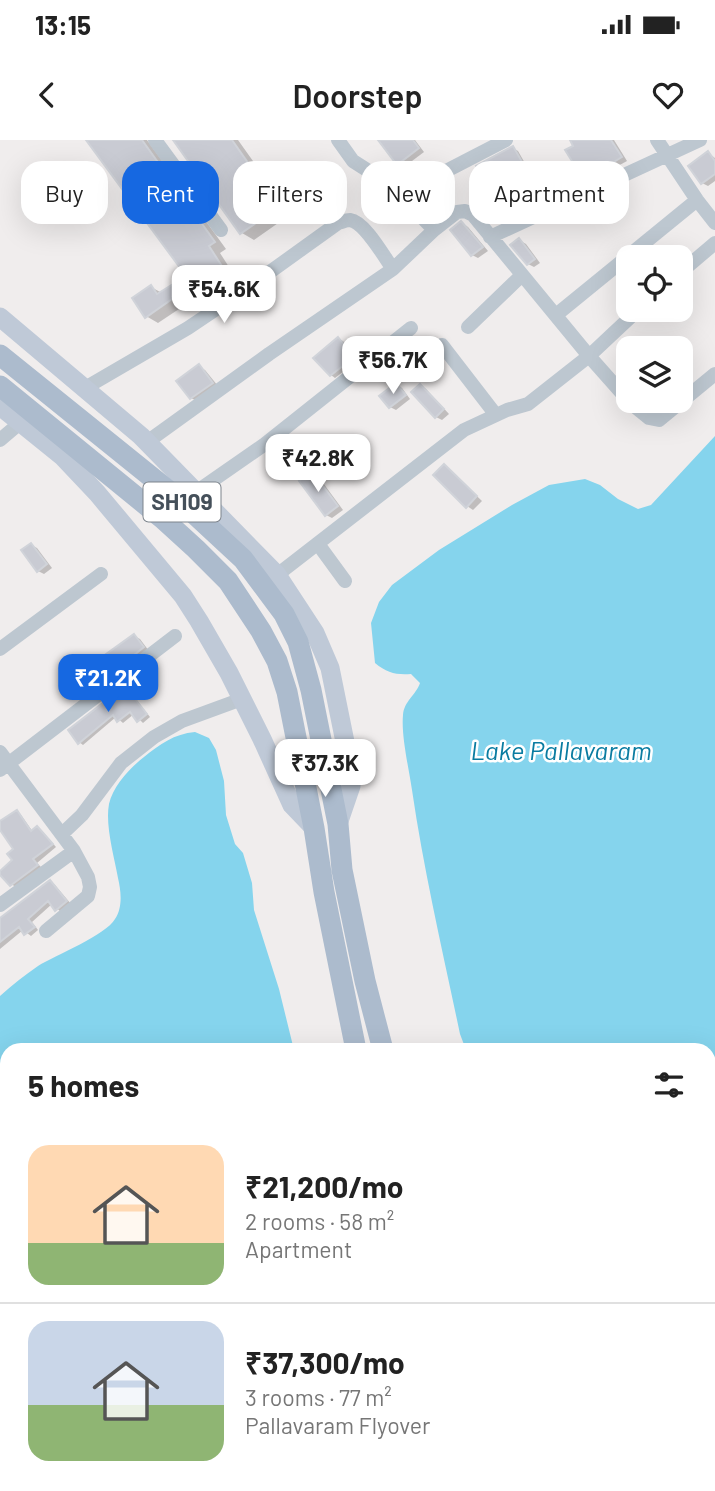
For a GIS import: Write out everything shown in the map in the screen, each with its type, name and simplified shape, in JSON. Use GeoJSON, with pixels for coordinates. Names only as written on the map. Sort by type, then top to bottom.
{"type":"FeatureCollection","features":[{"type":"Feature","properties":{"kind":"main road","name":"SH109"},"geometry":{"type":"LineString","coordinates":[[0,355],[175,496],[243,559],[284,614],[298,642],[311,690],[338,824],[342,870],[381,1043]]}},
{"type":"Feature","properties":{"kind":"main road","name":"SH109"},"geometry":{"type":"LineString","coordinates":[[0,386],[162,518],[228,581],[261,631],[277,661],[287,692],[355,1043]]}},
{"type":"Feature","properties":{"kind":"street"},"geometry":{"type":"LineString","coordinates":[[155,140],[221,230]]}},
{"type":"Feature","properties":{"kind":"street"},"geometry":{"type":"LineString","coordinates":[[338,140],[353,161],[392,187],[435,230]]}},
{"type":"Feature","properties":{"kind":"street"},"geometry":{"type":"LineString","coordinates":[[455,166],[506,140]]}},
{"type":"Feature","properties":{"kind":"street"},"geometry":{"type":"LineString","coordinates":[[657,140],[715,222]]}},
{"type":"Feature","properties":{"kind":"street"},"geometry":{"type":"LineString","coordinates":[[490,237],[700,140]]}},
{"type":"Feature","properties":{"kind":"street"},"geometry":{"type":"LineString","coordinates":[[556,315],[697,200]]}},
{"type":"Feature","properties":{"kind":"street"},"geometry":{"type":"LineString","coordinates":[[147,442],[393,269],[457,212],[465,211],[473,215],[616,387]]}},
{"type":"Feature","properties":{"kind":"street"},"geometry":{"type":"LineString","coordinates":[[85,388],[188,328],[338,223],[351,220],[358,224],[393,269]]}},
{"type":"Feature","properties":{"kind":"street"},"geometry":{"type":"LineString","coordinates":[[693,262],[715,243]]}},
{"type":"Feature","properties":{"kind":"street"},"geometry":{"type":"LineString","coordinates":[[468,327],[522,275]]}},
{"type":"Feature","properties":{"kind":"street"},"geometry":{"type":"LineString","coordinates":[[0,317],[147,442],[277,575],[315,633],[330,668],[351,786],[338,824]]}},
{"type":"Feature","properties":{"kind":"street"},"geometry":{"type":"LineString","coordinates":[[277,575],[464,430],[507,410],[528,404],[589,356],[625,322]]}},
{"type":"Feature","properties":{"kind":"street"},"geometry":{"type":"LineString","coordinates":[[196,492],[265,444],[411,328]]}},
{"type":"Feature","properties":{"kind":"street"},"geometry":{"type":"LineString","coordinates":[[442,345],[496,415]]}},
{"type":"Feature","properties":{"kind":"street"},"geometry":{"type":"LineString","coordinates":[[693,393],[715,374]]}},
{"type":"Feature","properties":{"kind":"street"},"geometry":{"type":"LineString","coordinates":[[0,406],[62,457],[97,493],[183,596],[242,699],[292,805],[314,828]]}},
{"type":"Feature","properties":{"kind":"street"},"geometry":{"type":"LineString","coordinates":[[643,413],[659,421],[670,413]]}},
{"type":"Feature","properties":{"kind":"street"},"geometry":{"type":"LineString","coordinates":[[0,440],[20,423]]}},
{"type":"Feature","properties":{"kind":"street"},"geometry":{"type":"LineString","coordinates":[[318,544],[345,581]]}},
{"type":"Feature","properties":{"kind":"street"},"geometry":{"type":"LineString","coordinates":[[0,649],[102,574]]}},
{"type":"Feature","properties":{"kind":"street"},"geometry":{"type":"LineString","coordinates":[[46,931],[88,895],[88,877],[62,834],[3,762],[175,636]]}},
{"type":"Feature","properties":{"kind":"street"},"geometry":{"type":"LineString","coordinates":[[62,834],[82,815],[121,763],[154,737],[182,721],[242,699]]}},
{"type":"Feature","properties":{"kind":"street"},"geometry":{"type":"LineString","coordinates":[[0,905],[74,851]]}},
{"type":"Feature","properties":{"kind":"water","name":"Lake Pallavaram"},"geometry":{"type":"Polygon","coordinates":[[[715,436],[715,1043],[463,1043],[428,882],[404,742],[404,710],[420,683],[411,674],[392,673],[375,663],[371,623],[379,602],[392,585],[439,550],[549,485],[585,479],[600,485],[618,499],[638,509],[651,505],[715,436]]]}},
{"type":"Feature","properties":{"kind":"water"},"geometry":{"type":"Polygon","coordinates":[[[195,732],[209,738],[216,750],[224,781],[226,815],[235,844],[243,853],[252,883],[254,910],[279,989],[292,1043],[0,1043],[0,996],[38,966],[102,932],[115,919],[120,894],[109,831],[108,812],[111,797],[118,784],[139,761],[174,737],[195,732]]]}},
{"type":"Feature","properties":{"kind":"building"},"geometry":{"type":"Polygon","coordinates":[[[86,140],[142,140],[157,161],[122,161],[122,189],[108,170],[108,161],[101,161],[86,140]]]}},
{"type":"Feature","properties":{"kind":"building"},"geometry":{"type":"Polygon","coordinates":[[[173,140],[232,140],[247,161],[233,161],[233,224],[254,224],[240,234],[219,205],[219,161],[188,161],[173,140]]]}},
{"type":"Feature","properties":{"kind":"building"},"geometry":{"type":"Polygon","coordinates":[[[378,140],[413,140],[419,148],[402,161],[394,161],[378,140]]]}},
{"type":"Feature","properties":{"kind":"building"},"geometry":{"type":"Polygon","coordinates":[[[570,140],[611,140],[622,157],[615,161],[572,161],[565,150],[573,146],[570,140]]]}},
{"type":"Feature","properties":{"kind":"building"},"geometry":{"type":"Polygon","coordinates":[[[513,146],[522,161],[485,161],[513,146]]]}},
{"type":"Feature","properties":{"kind":"building"},"geometry":{"type":"Polygon","coordinates":[[[708,151],[715,161],[715,174],[701,184],[688,166],[708,151]]]}},
{"type":"Feature","properties":{"kind":"building"},"geometry":{"type":"Polygon","coordinates":[[[461,221],[483,247],[471,256],[450,230],[461,221]]]}},
{"type":"Feature","properties":{"kind":"building"},"geometry":{"type":"Polygon","coordinates":[[[148,224],[202,224],[215,242],[209,246],[234,285],[214,299],[207,287],[179,304],[175,297],[145,318],[132,298],[151,285],[157,294],[186,276],[148,224]]]}},
{"type":"Feature","properties":{"kind":"building"},"geometry":{"type":"Polygon","coordinates":[[[519,238],[535,259],[527,265],[510,245],[519,238]]]}},
{"type":"Feature","properties":{"kind":"building"},"geometry":{"type":"Polygon","coordinates":[[[338,337],[354,357],[330,376],[313,358],[338,337]]]}},
{"type":"Feature","properties":{"kind":"building"},"geometry":{"type":"Polygon","coordinates":[[[199,364],[213,383],[190,399],[176,381],[199,364]]]}},
{"type":"Feature","properties":{"kind":"building"},"geometry":{"type":"Polygon","coordinates":[[[396,383],[406,395],[389,408],[379,396],[396,383]]]}},
{"type":"Feature","properties":{"kind":"building"},"geometry":{"type":"Polygon","coordinates":[[[420,384],[444,409],[435,418],[411,392],[420,384]]]}},
{"type":"Feature","properties":{"kind":"building"},"geometry":{"type":"Polygon","coordinates":[[[444,464],[477,496],[466,508],[433,475],[444,464]]]}},
{"type":"Feature","properties":{"kind":"building"},"geometry":{"type":"Polygon","coordinates":[[[312,471],[338,506],[325,516],[299,481],[312,471]]]}},
{"type":"Feature","properties":{"kind":"building"},"geometry":{"type":"Polygon","coordinates":[[[31,543],[47,564],[37,572],[21,550],[31,543]]]}},
{"type":"Feature","properties":{"kind":"building"},"geometry":{"type":"Polygon","coordinates":[[[134,634],[144,647],[113,672],[102,657],[134,634]]]}},
{"type":"Feature","properties":{"kind":"building"},"geometry":{"type":"Polygon","coordinates":[[[125,686],[147,714],[137,722],[130,712],[117,722],[113,715],[78,744],[68,730],[125,686]]]}},
{"type":"Feature","properties":{"kind":"building"},"geometry":{"type":"Polygon","coordinates":[[[17,810],[31,831],[37,826],[53,844],[33,859],[38,865],[10,886],[0,875],[0,871],[12,860],[7,854],[13,849],[0,830],[0,821],[17,810]]]}},
{"type":"Feature","properties":{"kind":"building"},"geometry":{"type":"Polygon","coordinates":[[[50,880],[67,901],[55,911],[48,901],[28,919],[35,927],[24,935],[19,927],[0,942],[0,918],[50,880]]]}}]}
